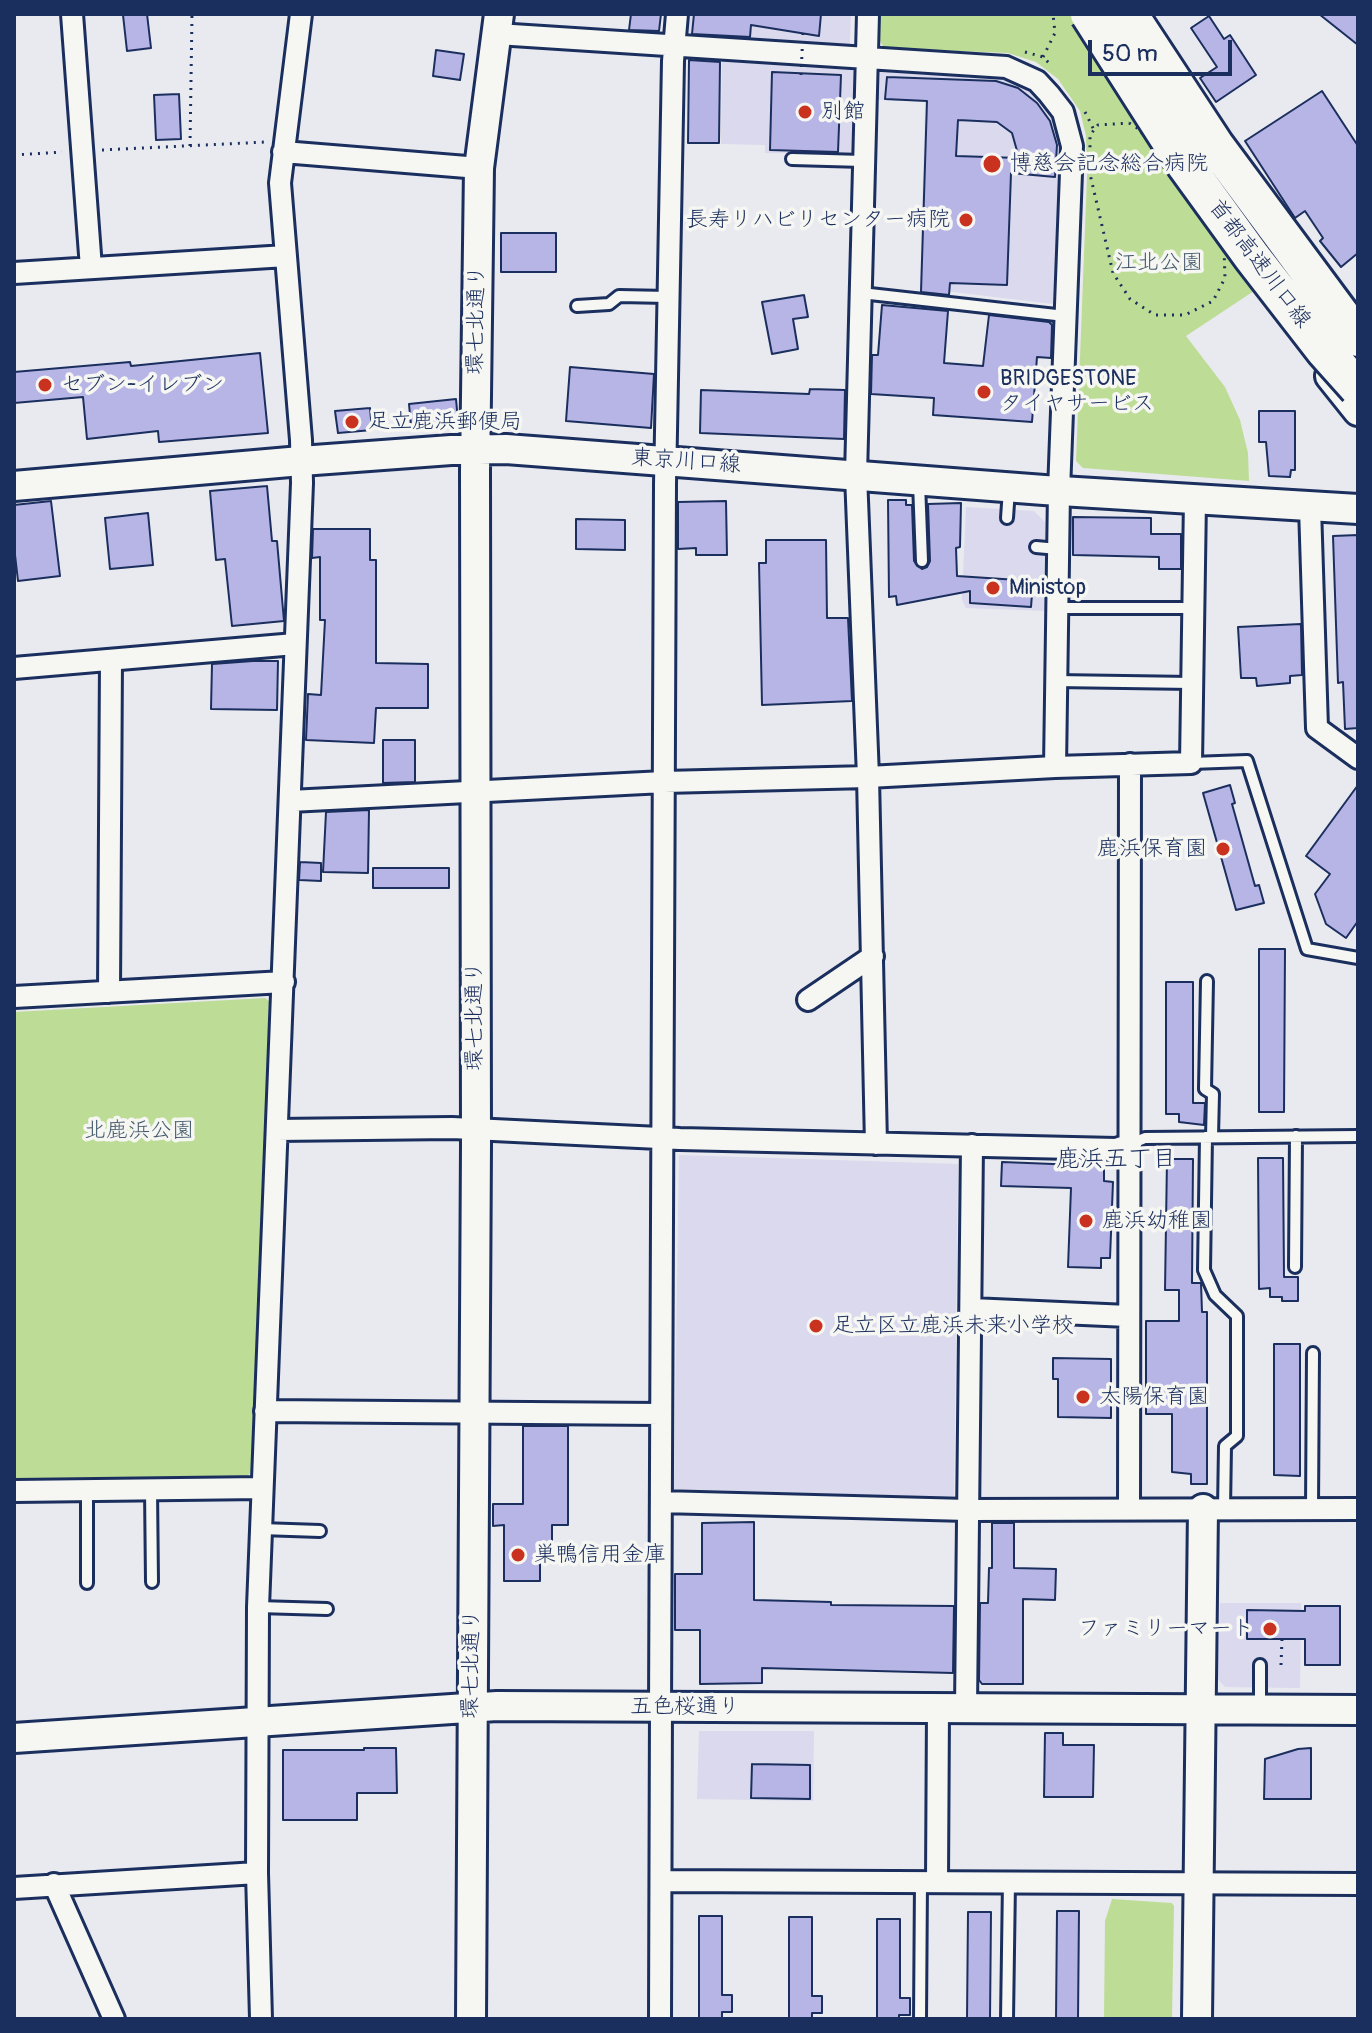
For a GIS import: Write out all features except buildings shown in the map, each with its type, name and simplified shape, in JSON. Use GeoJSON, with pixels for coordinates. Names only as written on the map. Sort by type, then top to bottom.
{"type":"FeatureCollection","features":[{"type":"Feature","properties":{"kind":"highway","name":"首都高速川口線"},"geometry":{"type":"LineString","coordinates":[[1089,14],[1186,166],[1324,350],[1358,388]]}},
{"type":"Feature","properties":{"kind":"highway","name":"首都高速川口線"},"geometry":{"type":"LineString","coordinates":[[1129,14],[1215,145],[1358,338]]}},
{"type":"Feature","properties":{"kind":"street"},"geometry":{"type":"LineString","coordinates":[[72,14],[91,268]]}},
{"type":"Feature","properties":{"kind":"street"},"geometry":{"type":"LineString","coordinates":[[261,2019],[257,1873],[258,1607],[284,982],[301,461],[280,183],[301,14]]}},
{"type":"Feature","properties":{"kind":"street"},"geometry":{"type":"LineString","coordinates":[[660,2019],[666,460],[677,14]]}},
{"type":"Feature","properties":{"kind":"street"},"geometry":{"type":"LineString","coordinates":[[868,14],[856,475],[868,777],[876,1144]]}},
{"type":"Feature","properties":{"kind":"street"},"geometry":{"type":"LineString","coordinates":[[1111,14],[1274,259],[1311,348],[1340,391],[1358,411]]}},
{"type":"Feature","properties":{"kind":"street"},"geometry":{"type":"LineString","coordinates":[[498,24],[674,45],[1006,67],[1037,81],[1063,112],[1072,146],[1059,491],[1055,767]]}},
{"type":"Feature","properties":{"kind":"street","name":"環七北通り"},"geometry":{"type":"LineString","coordinates":[[471,2019],[476,1129],[475,449],[479,168],[498,24]]}},
{"type":"Feature","properties":{"kind":"street"},"geometry":{"type":"LineString","coordinates":[[284,147],[479,168]]}},
{"type":"Feature","properties":{"kind":"street"},"geometry":{"type":"LineString","coordinates":[[14,273],[286,256]]}},
{"type":"Feature","properties":{"kind":"street"},"geometry":{"type":"LineString","coordinates":[[1274,259],[1358,326]]}},
{"type":"Feature","properties":{"kind":"street","name":"東京川口線"},"geometry":{"type":"LineString","coordinates":[[14,486],[475,449],[1358,509]]}},
{"type":"Feature","properties":{"kind":"street"},"geometry":{"type":"LineString","coordinates":[[290,801],[664,782],[1191,763],[1195,499]]}},
{"type":"Feature","properties":{"kind":"street"},"geometry":{"type":"LineString","coordinates":[[1310,507],[1317,728],[1358,758]]}},
{"type":"Feature","properties":{"kind":"street"},"geometry":{"type":"LineString","coordinates":[[14,663],[111,660],[295,644]]}},
{"type":"Feature","properties":{"kind":"street"},"geometry":{"type":"LineString","coordinates":[[109,992],[111,660]]}},
{"type":"Feature","properties":{"kind":"street"},"geometry":{"type":"LineString","coordinates":[[1129,1509],[1130,764]]}},
{"type":"Feature","properties":{"kind":"street"},"geometry":{"type":"LineString","coordinates":[[808,1000],[873,956]]}},
{"type":"Feature","properties":{"kind":"street"},"geometry":{"type":"LineString","coordinates":[[14,997],[284,982]]}},
{"type":"Feature","properties":{"kind":"street"},"geometry":{"type":"LineString","coordinates":[[277,1130],[476,1129],[663,1138],[1116,1149],[1131,1144]]}},
{"type":"Feature","properties":{"kind":"street"},"geometry":{"type":"LineString","coordinates":[[966,1708],[972,1145]]}},
{"type":"Feature","properties":{"kind":"street"},"geometry":{"type":"LineString","coordinates":[[971,1309],[1128,1316]]}},
{"type":"Feature","properties":{"kind":"street"},"geometry":{"type":"LineString","coordinates":[[265,1411],[661,1414]]}},
{"type":"Feature","properties":{"kind":"street"},"geometry":{"type":"LineString","coordinates":[[14,1491],[262,1488]]}},
{"type":"Feature","properties":{"kind":"street"},"geometry":{"type":"LineString","coordinates":[[661,1502],[968,1510],[1358,1509]]}},
{"type":"Feature","properties":{"kind":"street"},"geometry":{"type":"LineString","coordinates":[[1197,2019],[1201,1709],[1209,1653],[1213,1509]]}},
{"type":"Feature","properties":{"kind":"street","name":"五色桜通り"},"geometry":{"type":"LineString","coordinates":[[14,1738],[472,1707],[1358,1710]]}},
{"type":"Feature","properties":{"kind":"street"},"geometry":{"type":"LineString","coordinates":[[929,1881],[938,1709]]}},
{"type":"Feature","properties":{"kind":"street"},"geometry":{"type":"LineString","coordinates":[[14,1888],[257,1873]]}},
{"type":"Feature","properties":{"kind":"street"},"geometry":{"type":"LineString","coordinates":[[661,1881],[1358,1884]]}},
{"type":"Feature","properties":{"kind":"street"},"geometry":{"type":"LineString","coordinates":[[54,1884],[114,2019]]}},
{"type":"Feature","properties":{"kind":"lane"},"geometry":{"type":"LineString","coordinates":[[792,159],[863,161]]}},
{"type":"Feature","properties":{"kind":"lane"},"geometry":{"type":"LineString","coordinates":[[861,293],[1065,316]]}},
{"type":"Feature","properties":{"kind":"lane"},"geometry":{"type":"LineString","coordinates":[[577,306],[609,304],[619,296],[668,297]]}},
{"type":"Feature","properties":{"kind":"lane"},"geometry":{"type":"LineString","coordinates":[[919,480],[922,561]]}},
{"type":"Feature","properties":{"kind":"lane"},"geometry":{"type":"LineString","coordinates":[[1007,518],[1009,487]]}},
{"type":"Feature","properties":{"kind":"lane"},"geometry":{"type":"LineString","coordinates":[[1036,547],[1058,549]]}},
{"type":"Feature","properties":{"kind":"lane"},"geometry":{"type":"LineString","coordinates":[[1058,608],[1194,608]]}},
{"type":"Feature","properties":{"kind":"lane"},"geometry":{"type":"LineString","coordinates":[[1056,681],[1192,683]]}},
{"type":"Feature","properties":{"kind":"lane"},"geometry":{"type":"LineString","coordinates":[[1191,763],[1247,761],[1307,949],[1358,958]]}},
{"type":"Feature","properties":{"kind":"lane"},"geometry":{"type":"LineString","coordinates":[[1207,981],[1205,1089],[1213,1094],[1204,1270],[1215,1295],[1237,1316],[1237,1436],[1225,1446],[1213,1509]]}},
{"type":"Feature","properties":{"kind":"lane"},"geometry":{"type":"LineString","coordinates":[[1295,1267],[1296,1136]]}},
{"type":"Feature","properties":{"kind":"lane"},"geometry":{"type":"LineString","coordinates":[[1131,1144],[1145,1138],[1358,1136]]}},
{"type":"Feature","properties":{"kind":"lane"},"geometry":{"type":"LineString","coordinates":[[1312,1509],[1313,1353]]}},
{"type":"Feature","properties":{"kind":"lane"},"geometry":{"type":"LineString","coordinates":[[151,1489],[152,1582]]}},
{"type":"Feature","properties":{"kind":"lane"},"geometry":{"type":"LineString","coordinates":[[87,1490],[87,1583]]}},
{"type":"Feature","properties":{"kind":"lane"},"geometry":{"type":"LineString","coordinates":[[261,1529],[320,1531]]}},
{"type":"Feature","properties":{"kind":"lane"},"geometry":{"type":"LineString","coordinates":[[258,1607],[327,1609]]}},
{"type":"Feature","properties":{"kind":"lane"},"geometry":{"type":"LineString","coordinates":[[1260,1665],[1260,1710]]}},
{"type":"Feature","properties":{"kind":"lane"},"geometry":{"type":"LineString","coordinates":[[920,2019],[929,1881]]}},
{"type":"Feature","properties":{"kind":"lane"},"geometry":{"type":"LineString","coordinates":[[1007,2019],[1009,1882]]}},
{"type":"Feature","properties":{"kind":"path"},"geometry":{"type":"LineString","coordinates":[[190,146],[192,14]]}},
{"type":"Feature","properties":{"kind":"path"},"geometry":{"type":"LineString","coordinates":[[1043,57],[1055,33],[1053,14]]}},
{"type":"Feature","properties":{"kind":"path"},"geometry":{"type":"LineString","coordinates":[[801,75],[803,32]]}},
{"type":"Feature","properties":{"kind":"path"},"geometry":{"type":"LineString","coordinates":[[1129,123],[1139,129],[1224,249],[1225,278],[1213,301],[1185,315],[1155,315],[1130,299],[1113,273],[1090,174],[1090,135],[1098,125],[1129,123]]}},
{"type":"Feature","properties":{"kind":"path"},"geometry":{"type":"LineString","coordinates":[[14,155],[190,146],[284,147]]}},
{"type":"Feature","properties":{"kind":"path"},"geometry":{"type":"LineString","coordinates":[[1281,1665],[1282,1639]]}},
{"type":"Feature","properties":{"kind":"shaded area","name":"博慈会記念総合病院"},"geometry":{"type":"Polygon","coordinates":[[[686,14],[851,14],[849,66],[857,75],[875,76],[881,70],[994,76],[1022,86],[1041,100],[1058,131],[1061,150],[1053,304],[920,288],[925,102],[856,99],[855,152],[851,155],[765,153],[765,145],[721,144],[722,41],[689,38],[684,32],[686,14]]]}},
{"type":"Feature","properties":{"kind":"shaded area"},"geometry":{"type":"Polygon","coordinates":[[[966,507],[1034,511],[1045,522],[1047,611],[966,608],[962,600],[966,507]]]}},
{"type":"Feature","properties":{"kind":"shaded area","name":"足立区立鹿浜未来小学校"},"geometry":{"type":"Polygon","coordinates":[[[679,1155],[958,1164],[954,1498],[674,1489],[679,1155]]]}},
{"type":"Feature","properties":{"kind":"shaded area"},"geometry":{"type":"Polygon","coordinates":[[[1220,1603],[1301,1603],[1300,1688],[1225,1687],[1217,1678],[1220,1603]]]}},
{"type":"Feature","properties":{"kind":"shaded area"},"geometry":{"type":"Polygon","coordinates":[[[699,1731],[814,1731],[813,1801],[697,1799],[699,1731]]]}},
{"type":"Feature","properties":{"kind":"green space","name":"江北公園"},"geometry":{"type":"Polygon","coordinates":[[[879,14],[1089,14],[1263,285],[1186,336],[1225,387],[1240,420],[1248,453],[1249,481],[1083,468],[1076,461],[1087,176],[1086,136],[1080,111],[1058,79],[1036,62],[1008,53],[884,48],[879,39],[879,14]]]}},
{"type":"Feature","properties":{"kind":"green space","name":"北鹿浜公園"},"geometry":{"type":"Polygon","coordinates":[[[265,998],[269,1001],[254,1468],[247,1477],[14,1478],[14,1012],[265,998]]]}},
{"type":"Feature","properties":{"kind":"green space"},"geometry":{"type":"Polygon","coordinates":[[[1112,1899],[1172,1903],[1174,1906],[1172,2019],[1104,2019],[1105,1921],[1112,1899]]]}},
{"type":"Feature","properties":{"kind":"place","name":"別館"},"geometry":{"type":"Point","coordinates":[805,112]}},
{"type":"Feature","properties":{"kind":"place","name":"博慈会記念総合病院"},"geometry":{"type":"Point","coordinates":[992,164]}},
{"type":"Feature","properties":{"kind":"place","name":"長寿リハビリセンター病院"},"geometry":{"type":"Point","coordinates":[966,220]}},
{"type":"Feature","properties":{"kind":"place","name":"セブン-イレブン"},"geometry":{"type":"Point","coordinates":[45,385]}},
{"type":"Feature","properties":{"kind":"place","name":"BRIDGESTONE タイヤサービス"},"geometry":{"type":"Point","coordinates":[984,392]}},
{"type":"Feature","properties":{"kind":"place","name":"足立鹿浜郵便局"},"geometry":{"type":"Point","coordinates":[352,422]}},
{"type":"Feature","properties":{"kind":"place","name":"Ministop"},"geometry":{"type":"Point","coordinates":[993,588]}},
{"type":"Feature","properties":{"kind":"place","name":"鹿浜保育園"},"geometry":{"type":"Point","coordinates":[1223,849]}},
{"type":"Feature","properties":{"kind":"place","name":"鹿浜幼稚園"},"geometry":{"type":"Point","coordinates":[1086,1221]}},
{"type":"Feature","properties":{"kind":"place","name":"足立区立鹿浜未来小学校"},"geometry":{"type":"Point","coordinates":[816,1326]}},
{"type":"Feature","properties":{"kind":"place","name":"太陽保育園"},"geometry":{"type":"Point","coordinates":[1083,1397]}},
{"type":"Feature","properties":{"kind":"place","name":"巣鴨信用金庫"},"geometry":{"type":"Point","coordinates":[518,1555]}},
{"type":"Feature","properties":{"kind":"place","name":"ファミリーマート"},"geometry":{"type":"Point","coordinates":[1270,1629]}},
{"type":"Feature","properties":{"kind":"district","name":"鹿浜五丁目"},"geometry":{"type":"Point","coordinates":[1116,1160]}}]}
